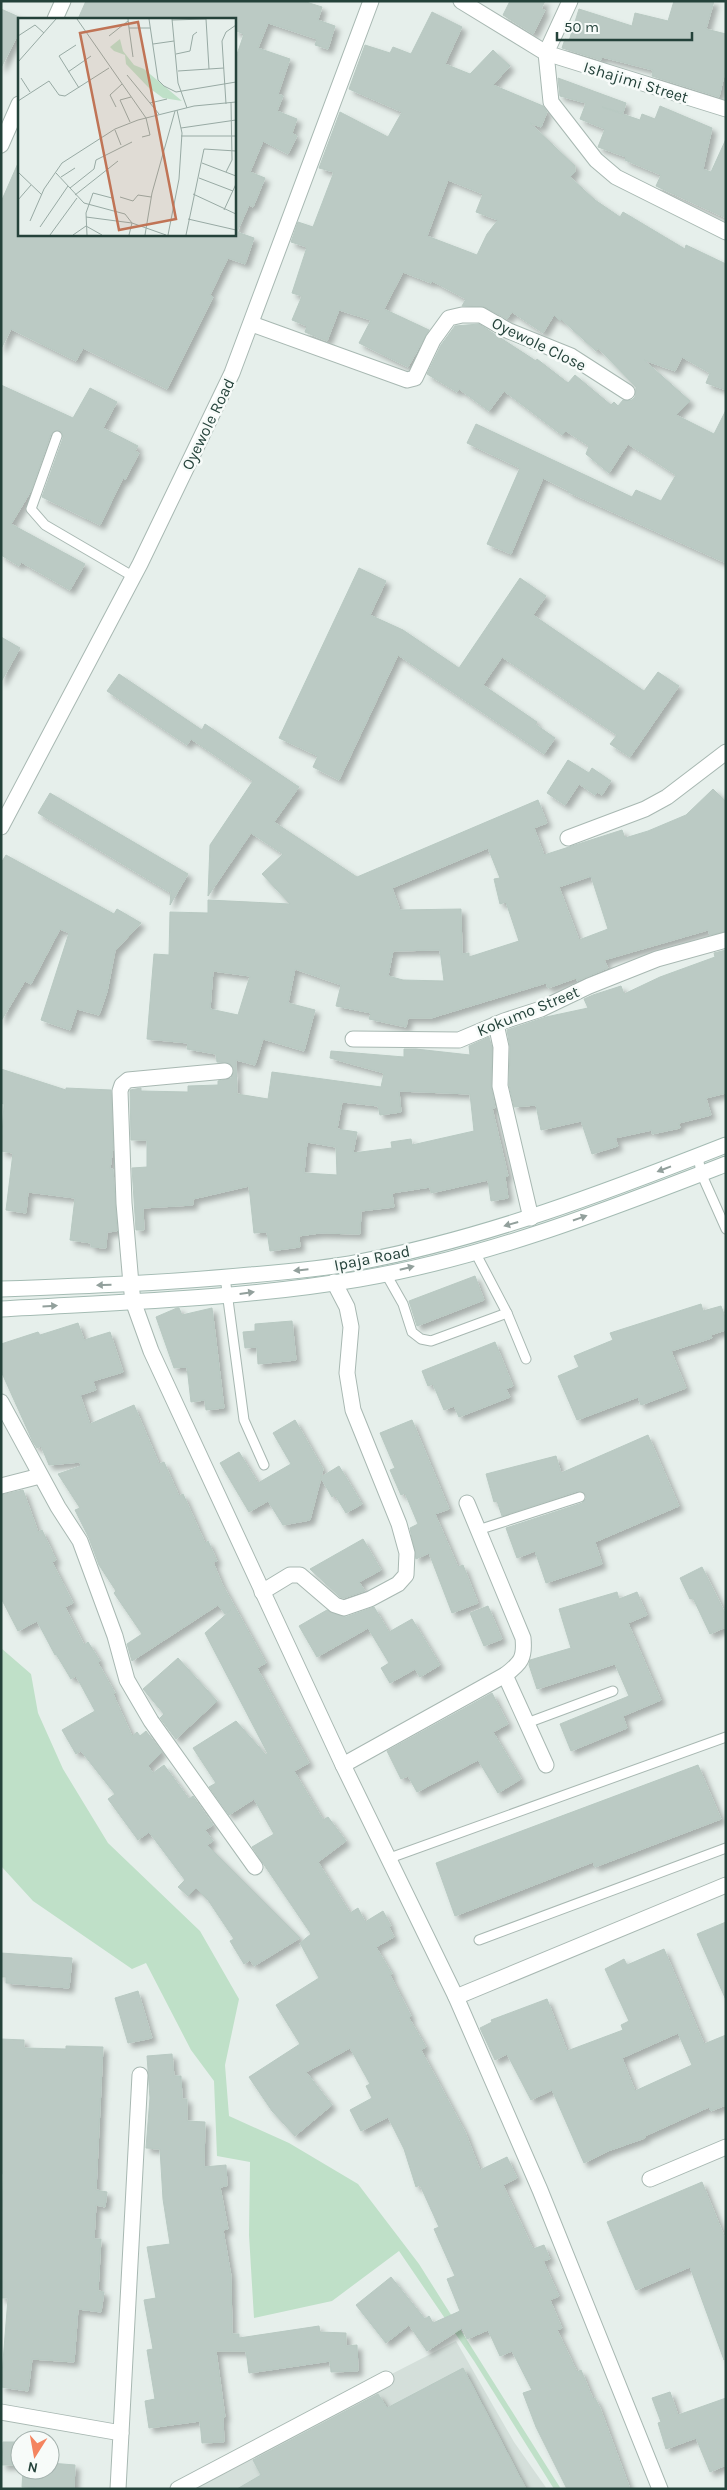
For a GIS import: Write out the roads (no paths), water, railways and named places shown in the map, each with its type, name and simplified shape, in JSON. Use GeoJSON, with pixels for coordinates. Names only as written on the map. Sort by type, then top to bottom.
{"type":"FeatureCollection","features":[{"type":"Feature","properties":{"kind":"street"},"geometry":{"type":"LineString","coordinates":[[55,18],[63,1]]}},
{"type":"Feature","properties":{"kind":"street","name":"Oyewole Road"},"geometry":{"type":"LineString","coordinates":[[1,827],[134,577],[232,373],[252,324],[371,1]]}},
{"type":"Feature","properties":{"kind":"street","name":"Ishajimi Street"},"geometry":{"type":"LineString","coordinates":[[461,1],[546,53],[726,109]]}},
{"type":"Feature","properties":{"kind":"street"},"geometry":{"type":"LineString","coordinates":[[570,1],[546,53],[551,102],[596,160],[616,177],[726,232]]}},
{"type":"Feature","properties":{"kind":"street"},"geometry":{"type":"LineString","coordinates":[[1,145],[18,106]]}},
{"type":"Feature","properties":{"kind":"street","name":"Oyewole Close"},"geometry":{"type":"LineString","coordinates":[[252,324],[407,380],[415,378],[433,340],[449,318],[462,315],[481,315],[509,331],[571,356],[627,392]]}},
{"type":"Feature","properties":{"kind":"street"},"geometry":{"type":"LineString","coordinates":[[568,838],[645,809],[667,797],[726,752]]}},
{"type":"Feature","properties":{"kind":"street","name":"Kokumo Street"},"geometry":{"type":"LineString","coordinates":[[353,1038],[459,1040],[496,1024],[542,1010],[589,986],[657,959],[726,940]]}},
{"type":"Feature","properties":{"kind":"street"},"geometry":{"type":"LineString","coordinates":[[496,1024],[501,1046],[500,1086],[531,1218]]}},
{"type":"Feature","properties":{"kind":"street"},"geometry":{"type":"LineString","coordinates":[[225,1071],[128,1080],[122,1084],[120,1092],[124,1203],[133,1301],[152,1351],[262,1592],[387,1859],[456,1997],[540,2190],[660,2489]]}},
{"type":"Feature","properties":{"kind":"street","name":"Ipaja Road"},"geometry":{"type":"LineString","coordinates":[[1,1289],[131,1284],[225,1277],[358,1262],[432,1246],[531,1218],[726,1145]]}},
{"type":"Feature","properties":{"kind":"street","name":"Ipaja Road"},"geometry":{"type":"LineString","coordinates":[[1,1309],[226,1296],[386,1274],[475,1252],[555,1227],[726,1164]]}},
{"type":"Feature","properties":{"kind":"street"},"geometry":{"type":"LineString","coordinates":[[432,1246],[433,1262]]}},
{"type":"Feature","properties":{"kind":"street"},"geometry":{"type":"LineString","coordinates":[[262,1592],[290,1575],[300,1575],[335,1605],[344,1608],[370,1599],[398,1584],[406,1575],[407,1554],[399,1524],[353,1410],[347,1373],[351,1327],[347,1306],[334,1282]]}},
{"type":"Feature","properties":{"kind":"street"},"geometry":{"type":"LineString","coordinates":[[1,1402],[40,1476],[83,1549],[115,1636],[127,1680],[151,1721],[255,1867]]}},
{"type":"Feature","properties":{"kind":"street"},"geometry":{"type":"LineString","coordinates":[[1,1486],[40,1476]]}},
{"type":"Feature","properties":{"kind":"street"},"geometry":{"type":"LineString","coordinates":[[343,1765],[505,1675],[518,1664],[524,1652],[523,1638],[467,1503]]}},
{"type":"Feature","properties":{"kind":"street"},"geometry":{"type":"LineString","coordinates":[[505,1675],[546,1765]]}},
{"type":"Feature","properties":{"kind":"street"},"geometry":{"type":"LineString","coordinates":[[456,1997],[726,1885]]}},
{"type":"Feature","properties":{"kind":"street"},"geometry":{"type":"LineString","coordinates":[[118,2489],[140,2074]]}},
{"type":"Feature","properties":{"kind":"street"},"geometry":{"type":"LineString","coordinates":[[650,2179],[726,2147]]}},
{"type":"Feature","properties":{"kind":"street"},"geometry":{"type":"LineString","coordinates":[[178,2489],[386,2379]]}},
{"type":"Feature","properties":{"kind":"street"},"geometry":{"type":"LineString","coordinates":[[1,2412],[121,2433]]}},
{"type":"Feature","properties":{"kind":"lane"},"geometry":{"type":"LineString","coordinates":[[57,436],[31,509],[45,525],[134,577]]}},
{"type":"Feature","properties":{"kind":"lane"},"geometry":{"type":"LineString","coordinates":[[698,1156],[701,1173],[726,1229]]}},
{"type":"Feature","properties":{"kind":"lane"},"geometry":{"type":"LineString","coordinates":[[475,1252],[507,1313],[526,1359]]}},
{"type":"Feature","properties":{"kind":"lane"},"geometry":{"type":"LineString","coordinates":[[386,1274],[403,1304],[412,1332],[420,1339],[430,1341],[507,1313]]}},
{"type":"Feature","properties":{"kind":"lane"},"geometry":{"type":"LineString","coordinates":[[225,1277],[226,1296],[244,1420],[264,1464]]}},
{"type":"Feature","properties":{"kind":"lane"},"geometry":{"type":"LineString","coordinates":[[478,1530],[580,1497]]}},
{"type":"Feature","properties":{"kind":"lane"},"geometry":{"type":"LineString","coordinates":[[527,1723],[613,1691]]}},
{"type":"Feature","properties":{"kind":"lane"},"geometry":{"type":"LineString","coordinates":[[387,1859],[726,1737]]}},
{"type":"Feature","properties":{"kind":"lane"},"geometry":{"type":"LineString","coordinates":[[480,1940],[726,1848]]}}]}
